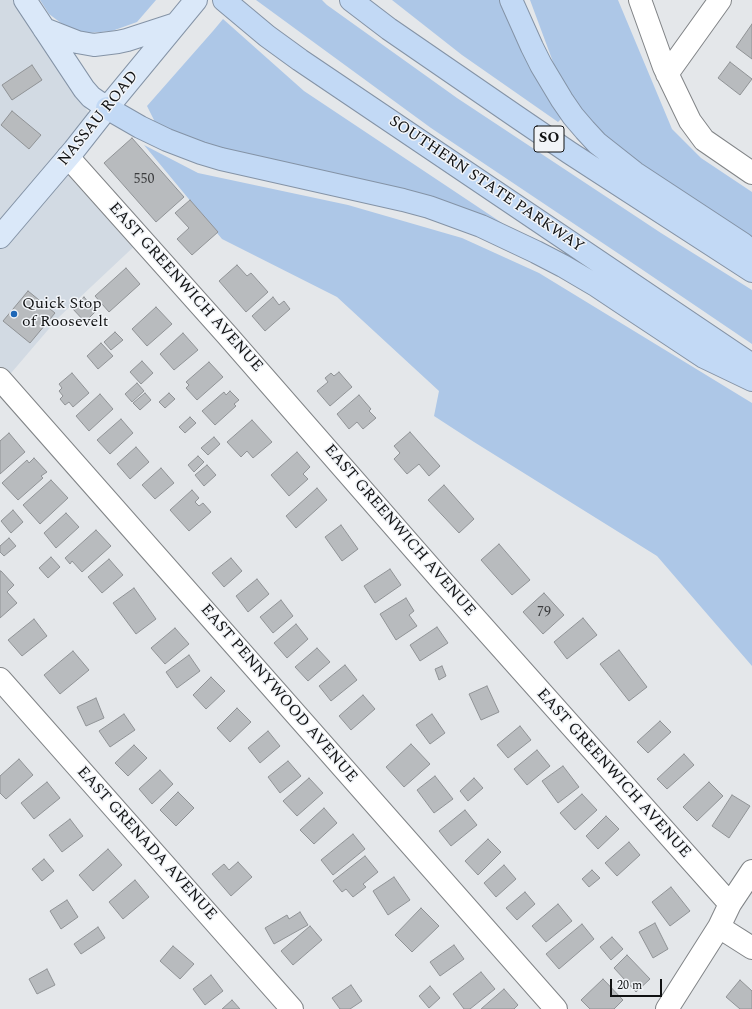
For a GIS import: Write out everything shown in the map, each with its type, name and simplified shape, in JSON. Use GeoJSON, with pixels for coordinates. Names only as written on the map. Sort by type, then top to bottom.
{"type":"FeatureCollection","features":[{"type":"Feature","properties":{"kind":"highway","name":"SOUTHERN STATE PARKWAY"},"geometry":{"type":"LineString","coordinates":[[224,0],[267,36],[300,60],[752,365]]}},
{"type":"Feature","properties":{"kind":"highway","name":"SO"},"geometry":{"type":"LineString","coordinates":[[351,0],[389,29],[570,153],[752,271]]}},
{"type":"Feature","properties":{"kind":"highway"},"geometry":{"type":"LineString","coordinates":[[511,0],[544,71],[573,116],[585,130],[598,143],[635,173],[743,244],[752,252]]}},
{"type":"Feature","properties":{"kind":"highway"},"geometry":{"type":"LineString","coordinates":[[107,108],[140,127],[167,140],[201,153],[221,159],[403,200],[429,207],[481,226],[563,266],[597,286],[704,357],[752,380]]}},
{"type":"Feature","properties":{"kind":"main road"},"geometry":{"type":"LineString","coordinates":[[25,0],[84,89],[95,100],[107,108]]}},
{"type":"Feature","properties":{"kind":"main road"},"geometry":{"type":"LineString","coordinates":[[44,29],[77,42],[94,44],[118,42],[127,40],[187,12]]}},
{"type":"Feature","properties":{"kind":"main road","name":"NASSAU ROAD"},"geometry":{"type":"LineString","coordinates":[[0,237],[187,12]]}},
{"type":"Feature","properties":{"kind":"street"},"geometry":{"type":"LineString","coordinates":[[640,0],[667,74],[690,121],[704,140],[752,173]]}},
{"type":"Feature","properties":{"kind":"street"},"geometry":{"type":"LineString","coordinates":[[667,74],[720,0]]}},
{"type":"Feature","properties":{"kind":"street","name":"EAST GREENWICH AVENUE"},"geometry":{"type":"LineString","coordinates":[[68,157],[222,329],[442,581],[730,904]]}},
{"type":"Feature","properties":{"kind":"street","name":"EAST PENNYWOOD AVENUE"},"geometry":{"type":"LineString","coordinates":[[0,379],[556,1009]]}},
{"type":"Feature","properties":{"kind":"street","name":"EAST GRENADA AVENUE"},"geometry":{"type":"LineString","coordinates":[[0,679],[292,1009]]}},
{"type":"Feature","properties":{"kind":"street"},"geometry":{"type":"LineString","coordinates":[[667,1009],[719,927],[730,904],[752,871]]}},
{"type":"Feature","properties":{"kind":"street"},"geometry":{"type":"LineString","coordinates":[[719,927],[752,948]]}},
{"type":"Feature","properties":{"kind":"shaded area"},"geometry":{"type":"Polygon","coordinates":[[[0,0],[16,0],[97,126],[71,157],[142,239],[59,317],[0,386],[0,0]]]}},
{"type":"Feature","properties":{"kind":"shaded area"},"geometry":{"type":"Polygon","coordinates":[[[40,0],[156,0],[137,22],[112,31],[89,33],[87,38],[73,32],[49,14],[40,0]]]}},
{"type":"Feature","properties":{"kind":"shaded area"},"geometry":{"type":"Polygon","coordinates":[[[256,0],[322,0],[457,98],[661,233],[752,290],[752,344],[431,128],[256,0]]]}},
{"type":"Feature","properties":{"kind":"shaded area"},"geometry":{"type":"Polygon","coordinates":[[[392,0],[503,0],[563,117],[558,122],[462,55],[392,0]]]}},
{"type":"Feature","properties":{"kind":"shaded area"},"geometry":{"type":"Polygon","coordinates":[[[530,0],[618,0],[672,129],[701,158],[752,192],[752,242],[620,158],[589,124],[556,70],[530,0]]]}},
{"type":"Feature","properties":{"kind":"shaded area"},"geometry":{"type":"Polygon","coordinates":[[[223,19],[304,91],[502,223],[494,226],[220,153],[150,124],[154,120],[147,106],[223,19]]]}},
{"type":"Feature","properties":{"kind":"shaded area"},"geometry":{"type":"Polygon","coordinates":[[[144,145],[198,173],[348,205],[462,238],[539,273],[752,403],[752,666],[657,556],[434,416],[439,391],[337,297],[222,239],[144,145]]]}},
{"type":"Feature","properties":{"kind":"building"},"geometry":{"type":"Polygon","coordinates":[[[752,24],[752,59],[736,47],[752,24]]]}},
{"type":"Feature","properties":{"kind":"building"},"geometry":{"type":"Polygon","coordinates":[[[730,62],[752,79],[740,95],[718,78],[730,62]]]}},
{"type":"Feature","properties":{"kind":"building"},"geometry":{"type":"Polygon","coordinates":[[[32,65],[42,80],[12,100],[2,85],[32,65]]]}},
{"type":"Feature","properties":{"kind":"building"},"geometry":{"type":"Polygon","coordinates":[[[12,111],[41,135],[29,149],[1,125],[12,111]]]}},
{"type":"Feature","properties":{"kind":"building"},"geometry":{"type":"Polygon","coordinates":[[[132,138],[184,197],[156,222],[104,163],[132,138]]]}},
{"type":"Feature","properties":{"kind":"building"},"geometry":{"type":"Polygon","coordinates":[[[190,200],[218,232],[192,255],[177,239],[189,228],[175,213],[190,200]]]}},
{"type":"Feature","properties":{"kind":"building"},"geometry":{"type":"Polygon","coordinates":[[[237,265],[247,276],[251,273],[268,292],[246,312],[219,281],[237,265]]]}},
{"type":"Feature","properties":{"kind":"building"},"geometry":{"type":"Polygon","coordinates":[[[126,268],[140,284],[109,312],[95,296],[126,268]]]}},
{"type":"Feature","properties":{"kind":"building"},"geometry":{"type":"Polygon","coordinates":[[[28,291],[55,313],[30,343],[3,321],[28,291]]]}},
{"type":"Feature","properties":{"kind":"building"},"geometry":{"type":"Polygon","coordinates":[[[84,297],[96,311],[85,322],[72,308],[84,297]]]}},
{"type":"Feature","properties":{"kind":"building"},"geometry":{"type":"Polygon","coordinates":[[[273,297],[279,305],[284,301],[290,309],[265,331],[252,316],[273,297]]]}},
{"type":"Feature","properties":{"kind":"building"},"geometry":{"type":"Polygon","coordinates":[[[156,307],[172,324],[147,346],[132,329],[156,307]]]}},
{"type":"Feature","properties":{"kind":"building"},"geometry":{"type":"Polygon","coordinates":[[[115,332],[123,340],[111,350],[104,342],[115,332]]]}},
{"type":"Feature","properties":{"kind":"building"},"geometry":{"type":"Polygon","coordinates":[[[183,333],[198,350],[174,370],[160,354],[183,333]]]}},
{"type":"Feature","properties":{"kind":"building"},"geometry":{"type":"Polygon","coordinates":[[[101,343],[113,356],[98,369],[87,356],[101,343]]]}},
{"type":"Feature","properties":{"kind":"building"},"geometry":{"type":"Polygon","coordinates":[[[142,361],[153,373],[141,384],[130,372],[142,361]]]}},
{"type":"Feature","properties":{"kind":"building"},"geometry":{"type":"Polygon","coordinates":[[[209,362],[223,377],[197,400],[186,388],[189,385],[186,382],[209,362]]]}},
{"type":"Feature","properties":{"kind":"building"},"geometry":{"type":"Polygon","coordinates":[[[339,372],[352,387],[330,406],[317,391],[328,382],[325,378],[331,373],[334,376],[339,372]]]}},
{"type":"Feature","properties":{"kind":"building"},"geometry":{"type":"Polygon","coordinates":[[[72,373],[89,393],[73,407],[69,402],[65,405],[60,399],[63,396],[59,391],[62,388],[59,384],[72,373]]]}},
{"type":"Feature","properties":{"kind":"building"},"geometry":{"type":"Polygon","coordinates":[[[137,383],[144,391],[132,402],[125,394],[137,383]]]}},
{"type":"Feature","properties":{"kind":"building"},"geometry":{"type":"Polygon","coordinates":[[[230,391],[239,400],[234,404],[236,406],[215,425],[202,411],[224,392],[226,395],[230,391]]]}},
{"type":"Feature","properties":{"kind":"building"},"geometry":{"type":"Polygon","coordinates":[[[145,393],[151,400],[140,410],[133,403],[145,393]]]}},
{"type":"Feature","properties":{"kind":"building"},"geometry":{"type":"Polygon","coordinates":[[[169,393],[175,399],[165,408],[159,402],[169,393]]]}},
{"type":"Feature","properties":{"kind":"building"},"geometry":{"type":"Polygon","coordinates":[[[100,394],[113,409],[89,431],[76,416],[100,394]]]}},
{"type":"Feature","properties":{"kind":"building"},"geometry":{"type":"Polygon","coordinates":[[[359,395],[371,409],[369,411],[376,418],[363,429],[357,422],[349,429],[337,414],[359,395]]]}},
{"type":"Feature","properties":{"kind":"building"},"geometry":{"type":"Polygon","coordinates":[[[190,417],[196,423],[185,433],[179,427],[190,417]]]}},
{"type":"Feature","properties":{"kind":"building"},"geometry":{"type":"Polygon","coordinates":[[[121,419],[133,433],[110,454],[97,440],[121,419]]]}},
{"type":"Feature","properties":{"kind":"building"},"geometry":{"type":"Polygon","coordinates":[[[252,420],[272,442],[253,458],[247,451],[241,457],[227,442],[252,420]]]}},
{"type":"Feature","properties":{"kind":"building"},"geometry":{"type":"Polygon","coordinates":[[[410,432],[440,466],[429,476],[419,464],[407,474],[394,459],[400,453],[394,446],[410,432]]]}},
{"type":"Feature","properties":{"kind":"building"},"geometry":{"type":"Polygon","coordinates":[[[9,433],[25,452],[0,474],[0,441],[9,433]]]}},
{"type":"Feature","properties":{"kind":"building"},"geometry":{"type":"Polygon","coordinates":[[[214,437],[220,444],[208,455],[201,448],[214,437]]]}},
{"type":"Feature","properties":{"kind":"building"},"geometry":{"type":"Polygon","coordinates":[[[136,447],[149,462],[130,479],[117,464],[136,447]]]}},
{"type":"Feature","properties":{"kind":"building"},"geometry":{"type":"Polygon","coordinates":[[[297,452],[310,467],[303,474],[308,479],[289,496],[271,475],[297,452]]]}},
{"type":"Feature","properties":{"kind":"building"},"geometry":{"type":"Polygon","coordinates":[[[198,456],[204,462],[194,472],[188,465],[198,456]]]}},
{"type":"Feature","properties":{"kind":"building"},"geometry":{"type":"Polygon","coordinates":[[[34,458],[47,472],[41,476],[43,478],[18,500],[2,483],[27,460],[29,463],[34,458]]]}},
{"type":"Feature","properties":{"kind":"building"},"geometry":{"type":"Polygon","coordinates":[[[207,465],[216,475],[204,486],[195,475],[207,465]]]}},
{"type":"Feature","properties":{"kind":"building"},"geometry":{"type":"Polygon","coordinates":[[[161,468],[174,483],[155,499],[142,485],[161,468]]]}},
{"type":"Feature","properties":{"kind":"building"},"geometry":{"type":"Polygon","coordinates":[[[51,480],[68,498],[40,524],[23,505],[51,480]]]}},
{"type":"Feature","properties":{"kind":"building"},"geometry":{"type":"Polygon","coordinates":[[[444,485],[474,519],[459,533],[428,500],[444,485]]]}},
{"type":"Feature","properties":{"kind":"building"},"geometry":{"type":"Polygon","coordinates":[[[317,488],[327,500],[296,528],[286,516],[317,488]]]}},
{"type":"Feature","properties":{"kind":"building"},"geometry":{"type":"Polygon","coordinates":[[[192,490],[199,498],[195,502],[199,506],[203,503],[211,512],[189,531],[170,510],[192,490]]]}},
{"type":"Feature","properties":{"kind":"building"},"geometry":{"type":"Polygon","coordinates":[[[13,510],[23,522],[11,533],[1,521],[13,510]]]}},
{"type":"Feature","properties":{"kind":"building"},"geometry":{"type":"Polygon","coordinates":[[[66,513],[79,527],[56,548],[44,533],[66,513]]]}},
{"type":"Feature","properties":{"kind":"building"},"geometry":{"type":"Polygon","coordinates":[[[341,525],[358,549],[342,561],[325,537],[341,525]]]}},
{"type":"Feature","properties":{"kind":"building"},"geometry":{"type":"Polygon","coordinates":[[[96,530],[111,546],[82,572],[72,561],[70,564],[65,558],[96,530]]]}},
{"type":"Feature","properties":{"kind":"building"},"geometry":{"type":"Polygon","coordinates":[[[9,538],[16,546],[4,556],[0,552],[0,546],[9,538]]]}},
{"type":"Feature","properties":{"kind":"building"},"geometry":{"type":"Polygon","coordinates":[[[499,544],[530,580],[512,595],[481,560],[499,544]]]}},
{"type":"Feature","properties":{"kind":"building"},"geometry":{"type":"Polygon","coordinates":[[[51,557],[60,567],[48,578],[39,568],[51,557]]]}},
{"type":"Feature","properties":{"kind":"building"},"geometry":{"type":"Polygon","coordinates":[[[231,558],[242,571],[224,587],[212,573],[231,558]]]}},
{"type":"Feature","properties":{"kind":"building"},"geometry":{"type":"Polygon","coordinates":[[[109,559],[123,575],[102,593],[88,577],[109,559]]]}},
{"type":"Feature","properties":{"kind":"building"},"geometry":{"type":"Polygon","coordinates":[[[390,569],[401,585],[375,603],[364,586],[390,569]]]}},
{"type":"Feature","properties":{"kind":"building"},"geometry":{"type":"Polygon","coordinates":[[[0,571],[14,585],[7,592],[17,603],[0,618],[0,571]]]}},
{"type":"Feature","properties":{"kind":"building"},"geometry":{"type":"Polygon","coordinates":[[[257,579],[269,594],[248,612],[236,596],[257,579]]]}},
{"type":"Feature","properties":{"kind":"building"},"geometry":{"type":"Polygon","coordinates":[[[134,588],[156,619],[136,634],[113,603],[134,588]]]}},
{"type":"Feature","properties":{"kind":"building"},"geometry":{"type":"Polygon","coordinates":[[[544,593],[564,615],[543,634],[523,612],[544,593]]]}},
{"type":"Feature","properties":{"kind":"building"},"geometry":{"type":"Polygon","coordinates":[[[406,598],[414,611],[409,615],[417,626],[396,640],[380,614],[406,598]]]}},
{"type":"Feature","properties":{"kind":"building"},"geometry":{"type":"Polygon","coordinates":[[[281,600],[293,616],[273,633],[260,617],[281,600]]]}},
{"type":"Feature","properties":{"kind":"building"},"geometry":{"type":"Polygon","coordinates":[[[583,618],[597,635],[567,659],[554,642],[583,618]]]}},
{"type":"Feature","properties":{"kind":"building"},"geometry":{"type":"Polygon","coordinates":[[[34,619],[47,636],[22,656],[8,640],[34,619]]]}},
{"type":"Feature","properties":{"kind":"building"},"geometry":{"type":"Polygon","coordinates":[[[296,624],[308,639],[287,658],[274,643],[296,624]]]}},
{"type":"Feature","properties":{"kind":"building"},"geometry":{"type":"Polygon","coordinates":[[[437,627],[448,643],[420,661],[410,645],[437,627]]]}},
{"type":"Feature","properties":{"kind":"building"},"geometry":{"type":"Polygon","coordinates":[[[175,628],[189,644],[165,664],[151,648],[175,628]]]}},
{"type":"Feature","properties":{"kind":"building"},"geometry":{"type":"Polygon","coordinates":[[[317,648],[330,662],[308,681],[295,667],[317,648]]]}},
{"type":"Feature","properties":{"kind":"building"},"geometry":{"type":"Polygon","coordinates":[[[619,650],[647,687],[629,701],[600,664],[619,650]]]}},
{"type":"Feature","properties":{"kind":"building"},"geometry":{"type":"Polygon","coordinates":[[[73,651],[89,670],[60,694],[44,675],[73,651]]]}},
{"type":"Feature","properties":{"kind":"building"},"geometry":{"type":"Polygon","coordinates":[[[189,655],[200,671],[177,688],[166,672],[189,655]]]}},
{"type":"Feature","properties":{"kind":"building"},"geometry":{"type":"Polygon","coordinates":[[[345,665],[357,680],[331,701],[319,686],[345,665]]]}},
{"type":"Feature","properties":{"kind":"building"},"geometry":{"type":"Polygon","coordinates":[[[442,666],[446,676],[439,680],[435,669],[442,666]]]}},
{"type":"Feature","properties":{"kind":"building"},"geometry":{"type":"Polygon","coordinates":[[[211,677],[225,691],[206,709],[193,695],[211,677]]]}},
{"type":"Feature","properties":{"kind":"building"},"geometry":{"type":"Polygon","coordinates":[[[487,686],[499,712],[481,720],[469,694],[487,686]]]}},
{"type":"Feature","properties":{"kind":"building"},"geometry":{"type":"Polygon","coordinates":[[[363,695],[375,709],[351,730],[339,716],[363,695]]]}},
{"type":"Feature","properties":{"kind":"building"},"geometry":{"type":"Polygon","coordinates":[[[96,698],[104,718],[86,726],[77,707],[96,698]]]}},
{"type":"Feature","properties":{"kind":"building"},"geometry":{"type":"Polygon","coordinates":[[[237,708],[251,722],[230,742],[217,728],[237,708]]]}},
{"type":"Feature","properties":{"kind":"building"},"geometry":{"type":"Polygon","coordinates":[[[124,714],[135,730],[110,747],[99,731],[124,714]]]}},
{"type":"Feature","properties":{"kind":"building"},"geometry":{"type":"Polygon","coordinates":[[[432,714],[445,733],[430,744],[416,725],[432,714]]]}},
{"type":"Feature","properties":{"kind":"building"},"geometry":{"type":"Polygon","coordinates":[[[660,721],[671,732],[648,753],[637,742],[660,721]]]}},
{"type":"Feature","properties":{"kind":"building"},"geometry":{"type":"Polygon","coordinates":[[[520,726],[531,740],[508,758],[497,745],[520,726]]]}},
{"type":"Feature","properties":{"kind":"building"},"geometry":{"type":"Polygon","coordinates":[[[268,731],[280,746],[260,763],[248,748],[268,731]]]}},
{"type":"Feature","properties":{"kind":"building"},"geometry":{"type":"Polygon","coordinates":[[[411,744],[430,764],[404,787],[386,767],[411,744]]]}},
{"type":"Feature","properties":{"kind":"building"},"geometry":{"type":"Polygon","coordinates":[[[134,745],[147,758],[128,776],[115,763],[134,745]]]}},
{"type":"Feature","properties":{"kind":"building"},"geometry":{"type":"Polygon","coordinates":[[[537,750],[550,766],[527,785],[514,769],[537,750]]]}},
{"type":"Feature","properties":{"kind":"building"},"geometry":{"type":"Polygon","coordinates":[[[684,754],[694,765],[667,789],[657,779],[684,754]]]}},
{"type":"Feature","properties":{"kind":"building"},"geometry":{"type":"Polygon","coordinates":[[[19,759],[33,775],[6,799],[0,793],[0,776],[19,759]]]}},
{"type":"Feature","properties":{"kind":"building"},"geometry":{"type":"Polygon","coordinates":[[[288,761],[301,776],[280,793],[268,777],[288,761]]]}},
{"type":"Feature","properties":{"kind":"building"},"geometry":{"type":"Polygon","coordinates":[[[563,766],[579,787],[558,803],[542,781],[563,766]]]}},
{"type":"Feature","properties":{"kind":"building"},"geometry":{"type":"Polygon","coordinates":[[[160,770],[173,784],[152,804],[139,789],[160,770]]]}},
{"type":"Feature","properties":{"kind":"building"},"geometry":{"type":"Polygon","coordinates":[[[435,776],[453,799],[434,813],[417,790],[435,776]]]}},
{"type":"Feature","properties":{"kind":"building"},"geometry":{"type":"Polygon","coordinates":[[[309,778],[323,793],[297,816],[283,801],[309,778]]]}},
{"type":"Feature","properties":{"kind":"building"},"geometry":{"type":"Polygon","coordinates":[[[474,778],[483,788],[468,801],[460,791],[474,778]]]}},
{"type":"Feature","properties":{"kind":"building"},"geometry":{"type":"Polygon","coordinates":[[[47,782],[60,798],[34,819],[21,803],[47,782]]]}},
{"type":"Feature","properties":{"kind":"building"},"geometry":{"type":"Polygon","coordinates":[[[709,782],[723,796],[697,821],[683,807],[709,782]]]}},
{"type":"Feature","properties":{"kind":"building"},"geometry":{"type":"Polygon","coordinates":[[[178,792],[194,808],[176,826],[160,810],[178,792]]]}},
{"type":"Feature","properties":{"kind":"building"},"geometry":{"type":"Polygon","coordinates":[[[582,794],[597,810],[575,830],[560,813],[582,794]]]}},
{"type":"Feature","properties":{"kind":"building"},"geometry":{"type":"Polygon","coordinates":[[[732,795],[750,806],[729,838],[712,826],[732,795]]]}},
{"type":"Feature","properties":{"kind":"building"},"geometry":{"type":"Polygon","coordinates":[[[324,808],[337,823],[314,844],[300,830],[324,808]]]}},
{"type":"Feature","properties":{"kind":"building"},"geometry":{"type":"Polygon","coordinates":[[[465,810],[477,825],[451,846],[439,831],[465,810]]]}},
{"type":"Feature","properties":{"kind":"building"},"geometry":{"type":"Polygon","coordinates":[[[606,816],[619,829],[598,849],[586,836],[606,816]]]}},
{"type":"Feature","properties":{"kind":"building"},"geometry":{"type":"Polygon","coordinates":[[[70,819],[83,836],[62,852],[49,835],[70,819]]]}},
{"type":"Feature","properties":{"kind":"building"},"geometry":{"type":"Polygon","coordinates":[[[353,834],[365,849],[333,875],[321,860],[353,834]]]}},
{"type":"Feature","properties":{"kind":"building"},"geometry":{"type":"Polygon","coordinates":[[[488,839],[501,852],[478,875],[465,861],[488,839]]]}},
{"type":"Feature","properties":{"kind":"building"},"geometry":{"type":"Polygon","coordinates":[[[629,842],[640,855],[617,876],[605,863],[629,842]]]}},
{"type":"Feature","properties":{"kind":"building"},"geometry":{"type":"Polygon","coordinates":[[[108,849],[122,865],[93,891],[79,875],[108,849]]]}},
{"type":"Feature","properties":{"kind":"building"},"geometry":{"type":"Polygon","coordinates":[[[365,856],[378,872],[363,884],[366,887],[353,897],[346,889],[342,892],[333,881],[365,856]]]}},
{"type":"Feature","properties":{"kind":"building"},"geometry":{"type":"Polygon","coordinates":[[[44,859],[54,871],[42,881],[32,869],[44,859]]]}},
{"type":"Feature","properties":{"kind":"building"},"geometry":{"type":"Polygon","coordinates":[[[238,862],[252,877],[231,896],[212,874],[224,864],[229,870],[238,862]]]}},
{"type":"Feature","properties":{"kind":"building"},"geometry":{"type":"Polygon","coordinates":[[[504,865],[516,879],[496,897],[484,883],[504,865]]]}},
{"type":"Feature","properties":{"kind":"building"},"geometry":{"type":"Polygon","coordinates":[[[592,870],[600,878],[589,887],[582,879],[592,870]]]}},
{"type":"Feature","properties":{"kind":"building"},"geometry":{"type":"Polygon","coordinates":[[[394,877],[410,900],[388,915],[373,891],[394,877]]]}},
{"type":"Feature","properties":{"kind":"building"},"geometry":{"type":"Polygon","coordinates":[[[135,880],[149,897],[123,919],[109,902],[135,880]]]}},
{"type":"Feature","properties":{"kind":"building"},"geometry":{"type":"Polygon","coordinates":[[[671,887],[690,911],[670,926],[652,902],[671,887]]]}},
{"type":"Feature","properties":{"kind":"building"},"geometry":{"type":"Polygon","coordinates":[[[525,892],[535,904],[517,920],[506,908],[525,892]]]}},
{"type":"Feature","properties":{"kind":"building"},"geometry":{"type":"Polygon","coordinates":[[[67,900],[78,917],[61,929],[50,911],[67,900]]]}},
{"type":"Feature","properties":{"kind":"building"},"geometry":{"type":"Polygon","coordinates":[[[558,904],[572,921],[546,942],[532,926],[558,904]]]}},
{"type":"Feature","properties":{"kind":"building"},"geometry":{"type":"Polygon","coordinates":[[[421,908],[439,926],[412,952],[395,935],[421,908]]]}},
{"type":"Feature","properties":{"kind":"building"},"geometry":{"type":"Polygon","coordinates":[[[300,912],[308,925],[274,944],[265,928],[287,915],[289,919],[300,912]]]}},
{"type":"Feature","properties":{"kind":"building"},"geometry":{"type":"Polygon","coordinates":[[[655,923],[668,949],[653,958],[639,932],[655,923]]]}},
{"type":"Feature","properties":{"kind":"building"},"geometry":{"type":"Polygon","coordinates":[[[582,924],[594,939],[559,969],[546,954],[582,924]]]}},
{"type":"Feature","properties":{"kind":"building"},"geometry":{"type":"Polygon","coordinates":[[[310,926],[322,940],[293,965],[281,951],[310,926]]]}},
{"type":"Feature","properties":{"kind":"building"},"geometry":{"type":"Polygon","coordinates":[[[98,927],[105,938],[81,954],[74,944],[98,927]]]}},
{"type":"Feature","properties":{"kind":"building"},"geometry":{"type":"Polygon","coordinates":[[[612,937],[623,949],[611,960],[600,947],[612,937]]]}},
{"type":"Feature","properties":{"kind":"building"},"geometry":{"type":"Polygon","coordinates":[[[454,945],[464,959],[440,976],[430,962],[454,945]]]}},
{"type":"Feature","properties":{"kind":"building"},"geometry":{"type":"Polygon","coordinates":[[[173,946],[194,964],[180,979],[160,961],[173,946]]]}},
{"type":"Feature","properties":{"kind":"building"},"geometry":{"type":"Polygon","coordinates":[[[627,955],[650,979],[636,992],[614,968],[627,955]]]}},
{"type":"Feature","properties":{"kind":"building"},"geometry":{"type":"Polygon","coordinates":[[[47,969],[55,985],[37,994],[29,979],[47,969]]]}},
{"type":"Feature","properties":{"kind":"building"},"geometry":{"type":"Polygon","coordinates":[[[481,972],[495,989],[470,1009],[464,1009],[453,994],[481,972]]]}},
{"type":"Feature","properties":{"kind":"building"},"geometry":{"type":"Polygon","coordinates":[[[211,975],[223,991],[205,1005],[193,989],[211,975]]]}},
{"type":"Feature","properties":{"kind":"building"},"geometry":{"type":"Polygon","coordinates":[[[603,979],[623,1000],[614,1009],[590,1009],[581,1000],[603,979]]]}},
{"type":"Feature","properties":{"kind":"building"},"geometry":{"type":"Polygon","coordinates":[[[740,980],[752,991],[752,1009],[740,1009],[726,997],[740,980]]]}},
{"type":"Feature","properties":{"kind":"building"},"geometry":{"type":"Polygon","coordinates":[[[351,985],[362,1001],[350,1009],[340,1009],[332,998],[351,985]]]}},
{"type":"Feature","properties":{"kind":"building"},"geometry":{"type":"Polygon","coordinates":[[[430,986],[440,998],[429,1008],[419,996],[430,986]]]}},
{"type":"Feature","properties":{"kind":"building"},"geometry":{"type":"Polygon","coordinates":[[[504,989],[518,1005],[514,1009],[481,1009],[504,989]]]}},
{"type":"Feature","properties":{"kind":"building"},"geometry":{"type":"Polygon","coordinates":[[[232,1000],[240,1009],[222,1009],[232,1000]]]}},
{"type":"Feature","properties":{"kind":"place","name":"Quick Stop of Roosevelt"},"geometry":{"type":"Point","coordinates":[14,314]}}]}
